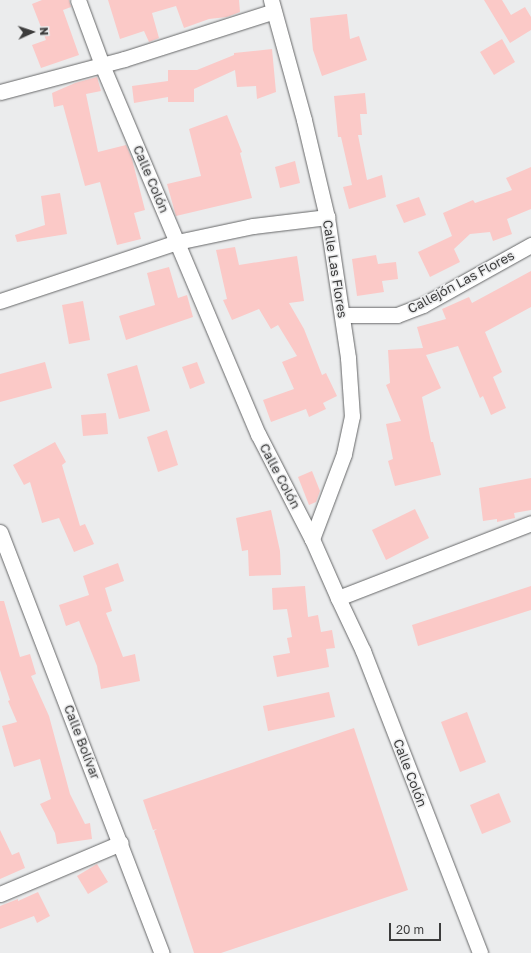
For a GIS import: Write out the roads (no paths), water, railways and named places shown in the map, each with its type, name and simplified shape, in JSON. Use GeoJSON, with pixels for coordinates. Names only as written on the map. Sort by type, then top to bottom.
{"type":"FeatureCollection","features":[{"type":"Feature","properties":{"kind":"street","name":"Calle Colón"},"geometry":{"type":"LineString","coordinates":[[78,0],[102,65],[258,434],[312,539],[363,651],[480,953]]}},
{"type":"Feature","properties":{"kind":"street"},"geometry":{"type":"LineString","coordinates":[[0,92],[102,65],[273,6]]}},
{"type":"Feature","properties":{"kind":"street","name":"Calle Las Flores"},"geometry":{"type":"LineString","coordinates":[[273,6],[304,120],[327,217],[348,358],[352,416],[344,454],[312,539]]}},
{"type":"Feature","properties":{"kind":"street"},"geometry":{"type":"LineString","coordinates":[[0,301],[178,242],[253,226],[327,217]]}},
{"type":"Feature","properties":{"kind":"street","name":"Callejón Las Flores"},"geometry":{"type":"LineString","coordinates":[[342,315],[397,315],[423,306],[531,245]]}},
{"type":"Feature","properties":{"kind":"street"},"geometry":{"type":"LineString","coordinates":[[338,598],[531,523]]}},
{"type":"Feature","properties":{"kind":"street","name":"Calle Bolívar"},"geometry":{"type":"LineString","coordinates":[[0,532],[121,843],[162,953]]}},
{"type":"Feature","properties":{"kind":"street"},"geometry":{"type":"LineString","coordinates":[[0,894],[121,843]]}}]}
